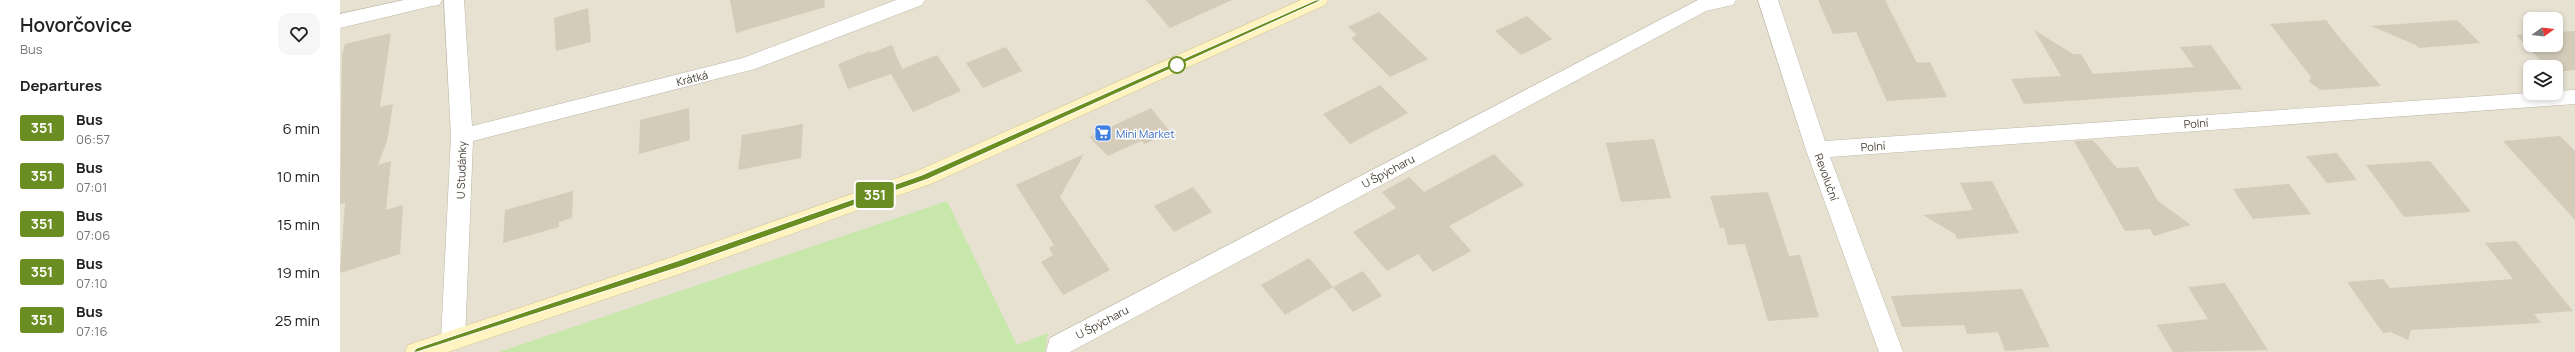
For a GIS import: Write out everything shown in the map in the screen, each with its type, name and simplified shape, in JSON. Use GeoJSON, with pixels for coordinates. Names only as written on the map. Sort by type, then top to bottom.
{"type":"FeatureCollection","features":[{"type":"Feature","properties":{"kind":"street"},"geometry":{"type":"LineString","coordinates":[[340,21],[432,0]]}},
{"type":"Feature","properties":{"kind":"street","name":"U Studánky"},"geometry":{"type":"LineString","coordinates":[[453,340],[462,136],[454,0]]}},
{"type":"Feature","properties":{"kind":"street","name":"Krátká"},"geometry":{"type":"LineString","coordinates":[[462,136],[748,64],[915,0]]}},
{"type":"Feature","properties":{"kind":"street"},"geometry":{"type":"LineString","coordinates":[[417,352],[925,177],[1318,0]]}},
{"type":"Feature","properties":{"kind":"street","name":"U Špýcharu"},"geometry":{"type":"LineString","coordinates":[[1058,352],[1059,345],[1686,13],[1700,6],[1726,0]]}},
{"type":"Feature","properties":{"kind":"street","name":"Revoluční"},"geometry":{"type":"LineString","coordinates":[[1768,0],[1817,150],[1891,352]]}},
{"type":"Feature","properties":{"kind":"street","name":"Polní"},"geometry":{"type":"LineString","coordinates":[[1817,150],[2575,97]]}},
{"type":"Feature","properties":{"kind":"shaded area"},"geometry":{"type":"Polygon","coordinates":[[[340,0],[2575,0],[2575,352],[340,352],[340,0]]]}},
{"type":"Feature","properties":{"kind":"green space"},"geometry":{"type":"Polygon","coordinates":[[[947,201],[1017,345],[1048,333],[1045,352],[499,352],[947,201]]]}},
{"type":"Feature","properties":{"kind":"building"},"geometry":{"type":"Polygon","coordinates":[[[730,0],[824,0],[825,7],[736,33],[730,0]]]}},
{"type":"Feature","properties":{"kind":"building"},"geometry":{"type":"Polygon","coordinates":[[[1146,0],[1232,0],[1170,28],[1146,0]]]}},
{"type":"Feature","properties":{"kind":"building"},"geometry":{"type":"Polygon","coordinates":[[[1818,0],[1885,0],[1917,63],[1930,62],[1947,97],[1887,101],[1856,32],[1833,34],[1818,0]]]}},
{"type":"Feature","properties":{"kind":"building"},"geometry":{"type":"Polygon","coordinates":[[[588,8],[591,42],[556,51],[554,18],[588,8]]]}},
{"type":"Feature","properties":{"kind":"building"},"geometry":{"type":"Polygon","coordinates":[[[1379,12],[1428,59],[1390,77],[1351,38],[1357,35],[1348,27],[1379,12]]]}},
{"type":"Feature","properties":{"kind":"building"},"geometry":{"type":"Polygon","coordinates":[[[1527,16],[1552,39],[1521,55],[1495,31],[1527,16]]]}},
{"type":"Feature","properties":{"kind":"building"},"geometry":{"type":"Polygon","coordinates":[[[2326,20],[2381,86],[2321,90],[2309,82],[2311,77],[2270,24],[2326,20]]]}},
{"type":"Feature","properties":{"kind":"building"},"geometry":{"type":"Polygon","coordinates":[[[2457,20],[2480,43],[2419,48],[2416,45],[2371,26],[2457,20]]]}},
{"type":"Feature","properties":{"kind":"building"},"geometry":{"type":"Polygon","coordinates":[[[2034,30],[2073,54],[2081,54],[2093,74],[2194,67],[2180,47],[2211,45],[2242,89],[2024,104],[2011,79],[2061,76],[2034,30]]]}},
{"type":"Feature","properties":{"kind":"building"},"geometry":{"type":"Polygon","coordinates":[[[2575,31],[2575,70],[2563,71],[2563,60],[2540,60],[2532,52],[2563,52],[2563,32],[2575,31]]]}},
{"type":"Feature","properties":{"kind":"building"},"geometry":{"type":"Polygon","coordinates":[[[391,33],[380,107],[393,104],[387,141],[378,165],[391,161],[386,210],[403,205],[400,254],[340,273],[345,203],[340,204],[342,55],[345,44],[391,33]]]}},
{"type":"Feature","properties":{"kind":"building"},"geometry":{"type":"Polygon","coordinates":[[[2523,34],[2523,42],[2516,35],[2523,34]]]}},
{"type":"Feature","properties":{"kind":"building"},"geometry":{"type":"Polygon","coordinates":[[[892,45],[902,69],[937,55],[961,91],[913,112],[891,74],[848,89],[838,64],[871,51],[871,53],[892,45]]]}},
{"type":"Feature","properties":{"kind":"building"},"geometry":{"type":"Polygon","coordinates":[[[1006,47],[1022,71],[983,88],[966,63],[1006,47]]]}},
{"type":"Feature","properties":{"kind":"building"},"geometry":{"type":"Polygon","coordinates":[[[1380,85],[1408,113],[1350,144],[1323,114],[1380,85]]]}},
{"type":"Feature","properties":{"kind":"building"},"geometry":{"type":"Polygon","coordinates":[[[689,108],[690,140],[639,154],[640,120],[689,108]]]}},
{"type":"Feature","properties":{"kind":"building"},"geometry":{"type":"Polygon","coordinates":[[[1151,108],[1170,132],[1145,144],[1141,141],[1108,156],[1089,137],[1151,108]]]}},
{"type":"Feature","properties":{"kind":"building"},"geometry":{"type":"Polygon","coordinates":[[[803,124],[801,158],[738,170],[742,135],[803,124]]]}},
{"type":"Feature","properties":{"kind":"building"},"geometry":{"type":"Polygon","coordinates":[[[2560,136],[2575,151],[2575,220],[2503,141],[2560,136]]]}},
{"type":"Feature","properties":{"kind":"building"},"geometry":{"type":"Polygon","coordinates":[[[1654,139],[1671,198],[1621,202],[1606,143],[1654,139]]]}},
{"type":"Feature","properties":{"kind":"building"},"geometry":{"type":"Polygon","coordinates":[[[2093,140],[2117,168],[2138,167],[2158,201],[2191,225],[2154,236],[2150,229],[2125,231],[2074,141],[2093,140]]]}},
{"type":"Feature","properties":{"kind":"building"},"geometry":{"type":"Polygon","coordinates":[[[2337,153],[2357,180],[2327,183],[2306,156],[2337,153]]]}},
{"type":"Feature","properties":{"kind":"building"},"geometry":{"type":"Polygon","coordinates":[[[1084,154],[1060,197],[1110,270],[1063,295],[1041,262],[1053,255],[1049,248],[1054,245],[1016,185],[1084,154]]]}},
{"type":"Feature","properties":{"kind":"building"},"geometry":{"type":"Polygon","coordinates":[[[1494,154],[1524,185],[1449,226],[1471,251],[1433,272],[1418,254],[1387,271],[1353,232],[1396,208],[1382,192],[1409,177],[1424,192],[1494,154]]]}},
{"type":"Feature","properties":{"kind":"building"},"geometry":{"type":"Polygon","coordinates":[[[2430,161],[2471,212],[2404,217],[2366,165],[2430,161]]]}},
{"type":"Feature","properties":{"kind":"building"},"geometry":{"type":"Polygon","coordinates":[[[1992,181],[2019,233],[1957,239],[1955,234],[1923,215],[1973,210],[1960,183],[1992,181]]]}},
{"type":"Feature","properties":{"kind":"building"},"geometry":{"type":"Polygon","coordinates":[[[2289,184],[2311,214],[2253,219],[2233,189],[2289,184]]]}},
{"type":"Feature","properties":{"kind":"building"},"geometry":{"type":"Polygon","coordinates":[[[1193,187],[1212,212],[1174,232],[1154,206],[1193,187]]]}},
{"type":"Feature","properties":{"kind":"building"},"geometry":{"type":"Polygon","coordinates":[[[573,191],[572,218],[559,222],[559,227],[503,243],[505,210],[573,191]]]}},
{"type":"Feature","properties":{"kind":"building"},"geometry":{"type":"Polygon","coordinates":[[[1768,192],[1789,256],[1800,255],[1819,317],[1768,321],[1745,244],[1728,245],[1724,228],[1720,228],[1710,196],[1768,192]]]}},
{"type":"Feature","properties":{"kind":"building"},"geometry":{"type":"Polygon","coordinates":[[[2516,241],[2573,311],[2534,314],[2541,323],[2411,330],[2408,340],[2391,332],[2383,333],[2347,282],[2383,279],[2390,288],[2513,279],[2485,243],[2516,241]]]}},
{"type":"Feature","properties":{"kind":"building"},"geometry":{"type":"Polygon","coordinates":[[[1309,258],[1333,287],[1285,315],[1261,285],[1309,258]]]}},
{"type":"Feature","properties":{"kind":"building"},"geometry":{"type":"Polygon","coordinates":[[[1363,271],[1382,296],[1353,312],[1333,287],[1363,271]]]}},
{"type":"Feature","properties":{"kind":"building"},"geometry":{"type":"Polygon","coordinates":[[[2225,283],[2268,350],[2173,352],[2157,325],[2208,319],[2188,287],[2225,283]]]}},
{"type":"Feature","properties":{"kind":"building"},"geometry":{"type":"Polygon","coordinates":[[[2022,289],[2050,347],[2005,351],[1998,332],[1967,334],[1964,325],[1902,327],[1891,296],[2022,289]]]}},
{"type":"Feature","properties":{"kind":"bus line","name":"351"},"geometry":{"type":"LineString","coordinates":[[417,352],[680,264],[925,177],[1126,88],[1318,0]]}},
{"type":"Feature","properties":{"kind":"place","name":"Mini Market"},"geometry":{"type":"Point","coordinates":[1103,133]}}]}
